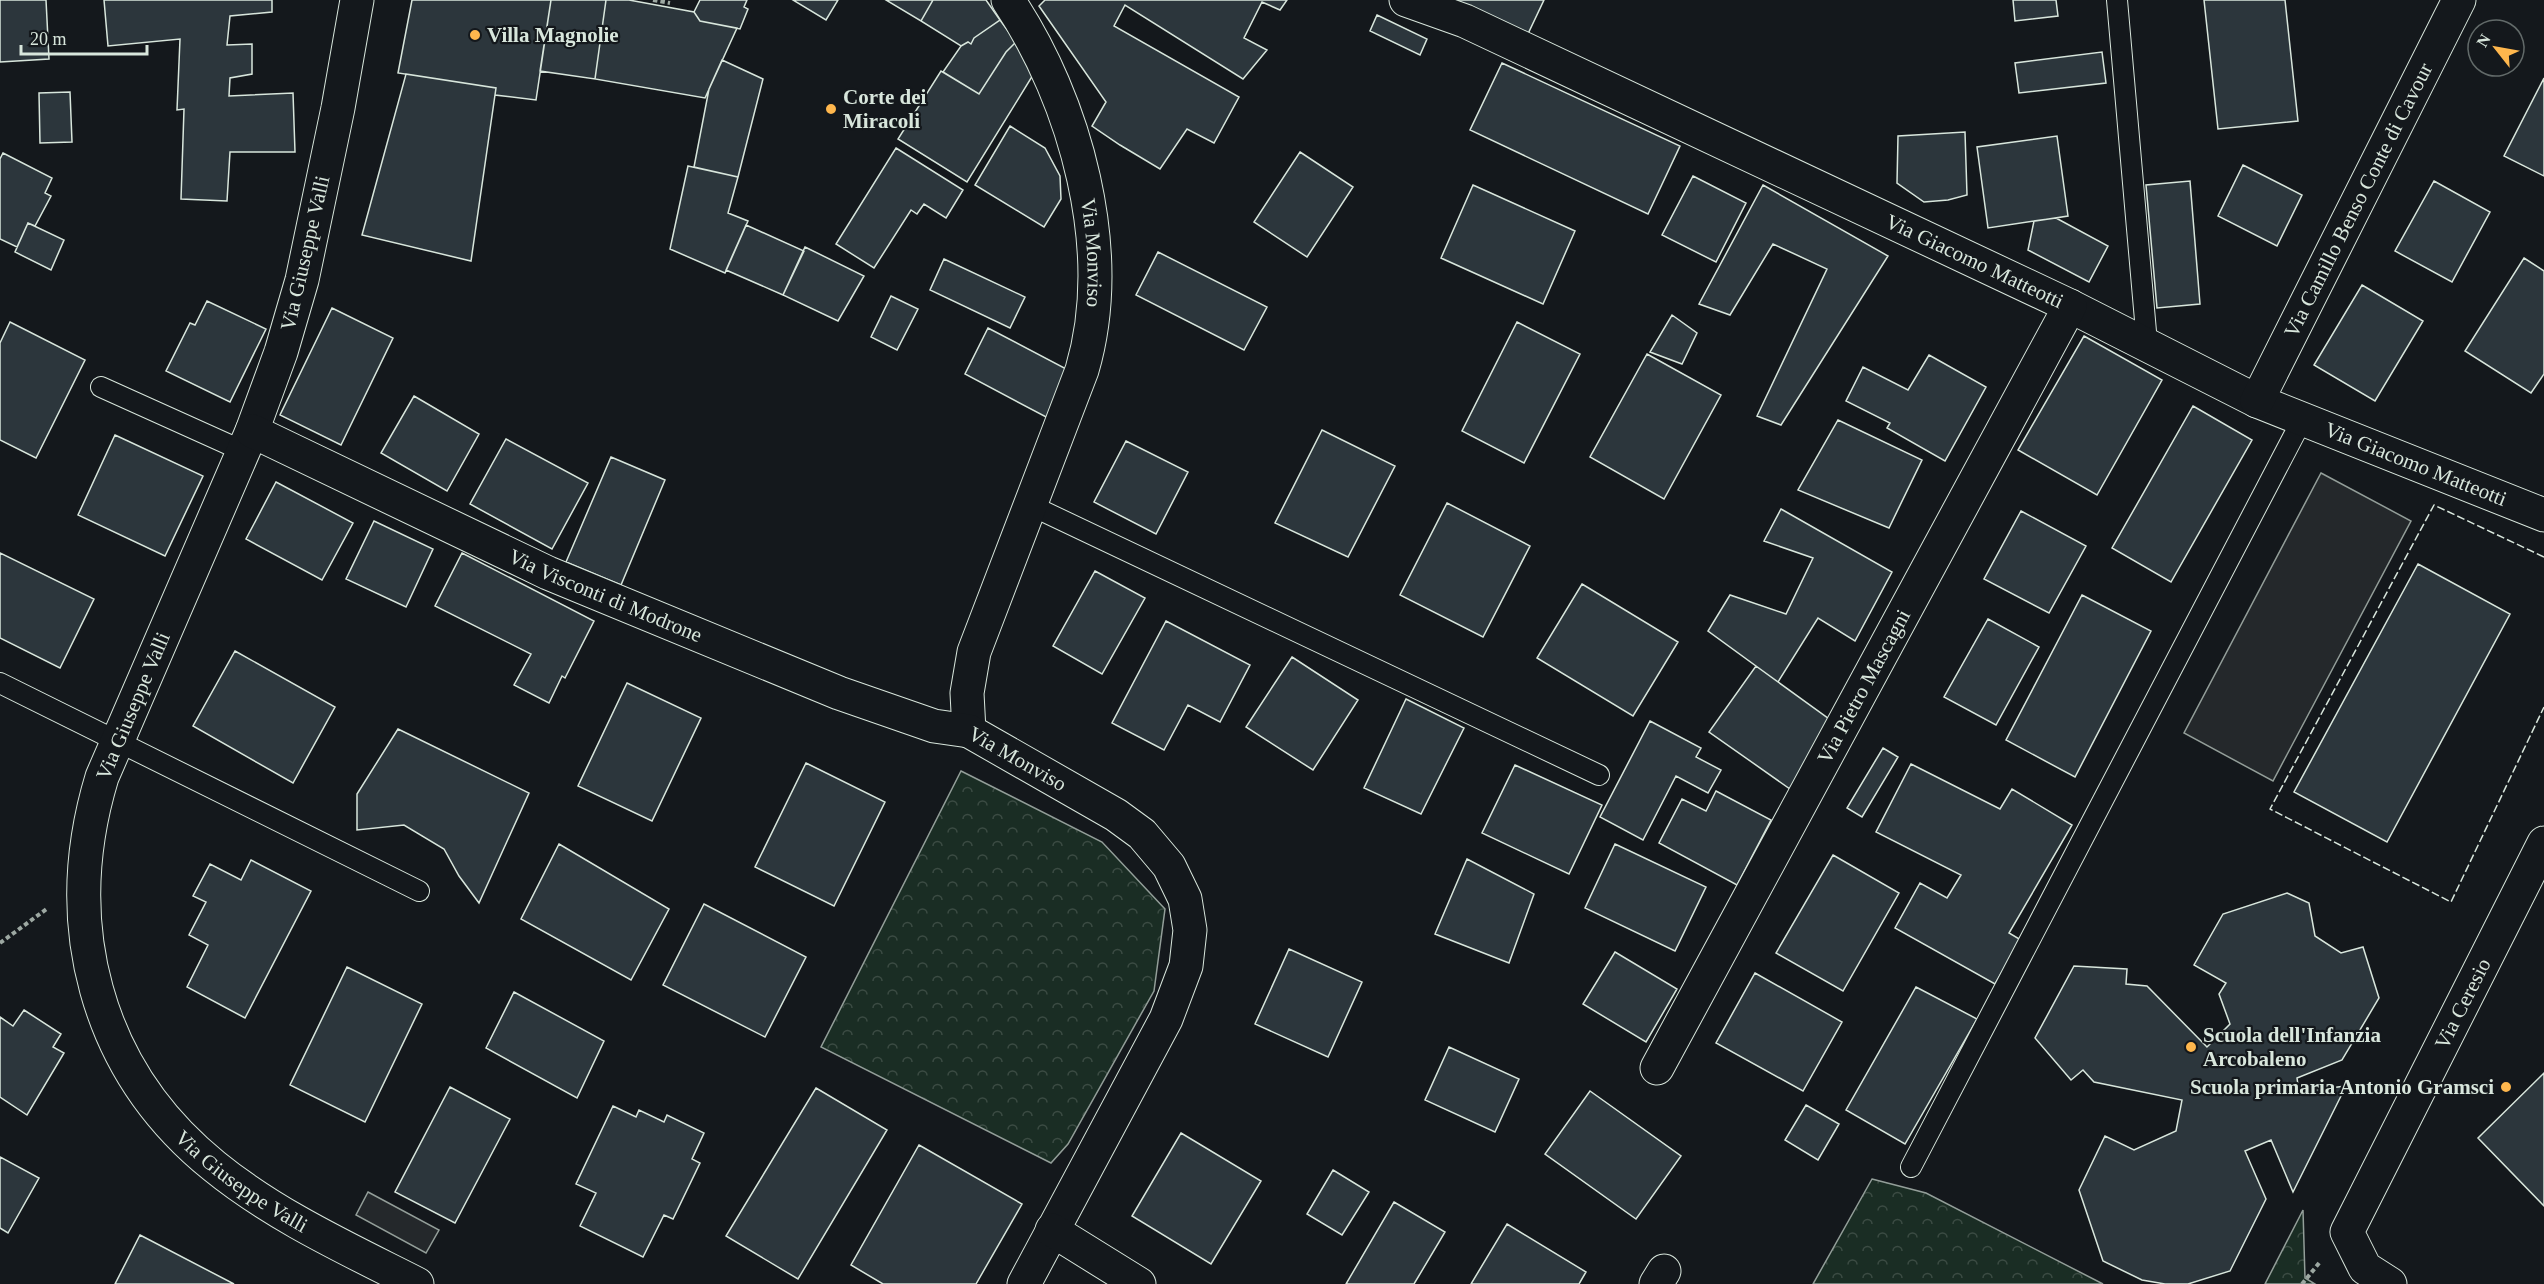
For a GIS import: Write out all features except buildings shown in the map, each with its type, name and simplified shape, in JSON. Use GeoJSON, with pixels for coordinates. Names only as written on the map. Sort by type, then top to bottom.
{"type":"FeatureCollection","features":[{"type":"Feature","properties":{"kind":"street","name":"Via Giuseppe Valli"},"geometry":{"type":"LineString","coordinates":[[357,0],[338,108],[302,280],[281,352],[248,441],[116,741],[92,813],[85,853],[83,885],[90,961],[106,1017],[129,1068],[159,1112],[214,1166],[262,1201],[408,1282]]}},
{"type":"Feature","properties":{"kind":"street","name":"Via Monviso"},"geometry":{"type":"LineString","coordinates":[[1008,0],[1032,36],[1068,119],[1087,202],[1096,278],[1094,314],[1088,352],[974,652],[967,693],[969,731],[1116,815],[1142,834],[1169,866],[1185,899],[1190,930],[1186,966],[1166,1019],[1024,1284]]}},
{"type":"Feature","properties":{"kind":"street","name":"Via Giacomo Matteotti"},"geometry":{"type":"LineString","coordinates":[[1406,0],[1465,21],[2070,306],[2258,401],[2544,515]]}},
{"type":"Feature","properties":{"kind":"street","name":"Via Camillo Benso Conte di Cavour"},"geometry":{"type":"LineString","coordinates":[[2258,401],[2459,0]]}},
{"type":"Feature","properties":{"kind":"street","name":"Via Pietro Mascagni"},"geometry":{"type":"LineString","coordinates":[[1657,1068],[2070,306]]}},
{"type":"Feature","properties":{"kind":"street","name":"Via Visconti di Modrone"},"geometry":{"type":"LineString","coordinates":[[248,441],[548,573],[839,693],[934,726],[969,731]]}},
{"type":"Feature","properties":{"kind":"street","name":"Via Ceresio"},"geometry":{"type":"LineString","coordinates":[[2378,1276],[2347,1232],[2538,855]]}},
{"type":"Feature","properties":{"kind":"street"},"geometry":{"type":"LineString","coordinates":[[1052,1230],[1139,1284]]}},
{"type":"Feature","properties":{"kind":"lane"},"geometry":{"type":"LineString","coordinates":[[2116,0],[2147,343]]}},
{"type":"Feature","properties":{"kind":"lane"},"geometry":{"type":"LineString","coordinates":[[101,387],[248,441]]}},
{"type":"Feature","properties":{"kind":"lane"},"geometry":{"type":"LineString","coordinates":[[1911,1167],[2302,420]]}},
{"type":"Feature","properties":{"kind":"lane"},"geometry":{"type":"LineString","coordinates":[[1030,505],[1599,775]]}},
{"type":"Feature","properties":{"kind":"lane"},"geometry":{"type":"LineString","coordinates":[[0,683],[419,891]]}},
{"type":"Feature","properties":{"kind":"path"},"geometry":{"type":"LineString","coordinates":[[653,0],[670,3]]}},
{"type":"Feature","properties":{"kind":"path"},"geometry":{"type":"LineString","coordinates":[[0,943],[24,923],[83,885]]}},
{"type":"Feature","properties":{"kind":"green space"},"geometry":{"type":"Polygon","coordinates":[[[961,771],[1102,842],[1165,909],[1154,991],[1068,1144],[1051,1163],[821,1047],[961,771]]]}},
{"type":"Feature","properties":{"kind":"green space"},"geometry":{"type":"Polygon","coordinates":[[[1872,1179],[1926,1193],[2103,1284],[1813,1284],[1872,1179]]]}},
{"type":"Feature","properties":{"kind":"green space"},"geometry":{"type":"Polygon","coordinates":[[[2303,1210],[2305,1278],[2315,1284],[2265,1284],[2303,1210]]]}},
{"type":"Feature","properties":{"kind":"shaded area"},"geometry":{"type":"Polygon","coordinates":[[[2321,473],[2411,521],[2273,781],[2184,733],[2321,473]]]}},
{"type":"Feature","properties":{"kind":"shaded area"},"geometry":{"type":"Polygon","coordinates":[[[368,1192],[439,1230],[426,1253],[356,1215],[368,1192]]]}},
{"type":"Feature","properties":{"kind":"fence"},"geometry":{"type":"LineString","coordinates":[[2544,557],[2434,505],[2270,809],[2451,902],[2544,707]]}},
{"type":"Feature","properties":{"kind":"place","name":"Villa Magnolie"},"geometry":{"type":"Point","coordinates":[475,35]}},
{"type":"Feature","properties":{"kind":"place","name":"Corte dei Miracoli"},"geometry":{"type":"Point","coordinates":[831,109]}},
{"type":"Feature","properties":{"kind":"place","name":"Scuola dell'Infanzia Arcobaleno"},"geometry":{"type":"Point","coordinates":[2191,1047]}},
{"type":"Feature","properties":{"kind":"place","name":"Scuola primaria Antonio Gramsci"},"geometry":{"type":"Point","coordinates":[2506,1087]}}]}
